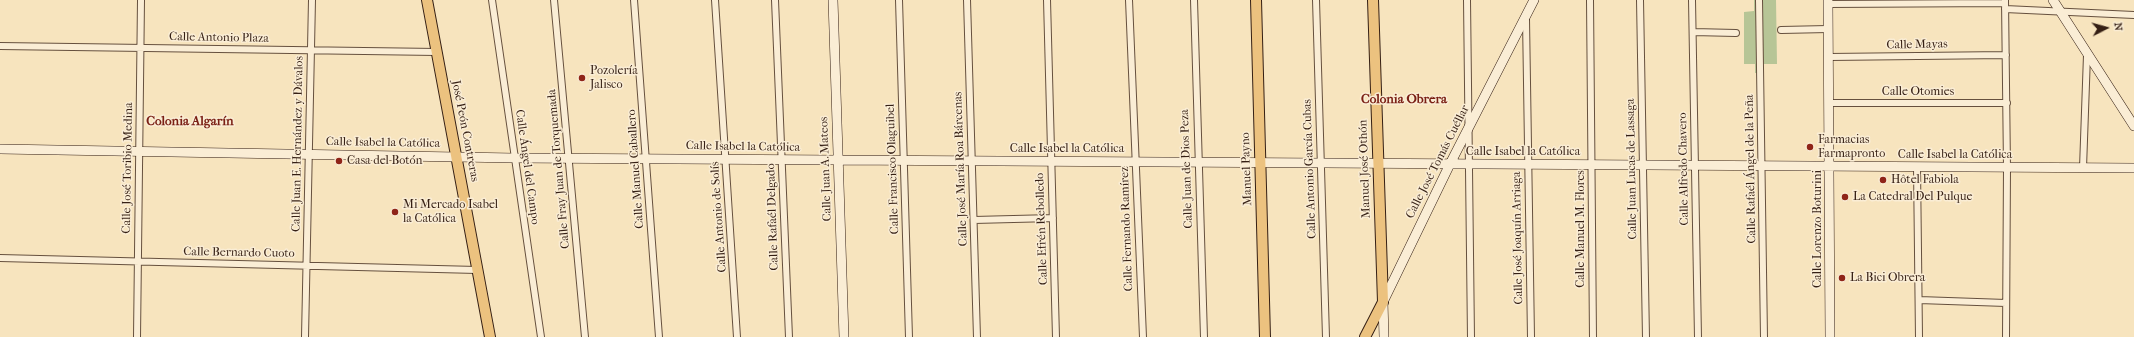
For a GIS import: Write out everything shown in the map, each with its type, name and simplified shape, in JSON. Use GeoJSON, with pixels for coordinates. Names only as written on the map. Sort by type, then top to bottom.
{"type":"FeatureCollection","features":[{"type":"Feature","properties":{"kind":"main road","name":"José Peón Contreras"},"geometry":{"type":"LineString","coordinates":[[427,0],[490,337]]}},
{"type":"Feature","properties":{"kind":"main road","name":"Manuel Payno"},"geometry":{"type":"LineString","coordinates":[[1256,0],[1265,337]]}},
{"type":"Feature","properties":{"kind":"main road","name":"Manuel José Othón"},"geometry":{"type":"LineString","coordinates":[[1373,0],[1383,302]]}},
{"type":"Feature","properties":{"kind":"main road","name":"Calle José Tomás Cuéllar"},"geometry":{"type":"LineString","coordinates":[[1365,337],[1383,302]]}},
{"type":"Feature","properties":{"kind":"street","name":"Calle José Toribio Medina"},"geometry":{"type":"LineString","coordinates":[[137,337],[141,0]]}},
{"type":"Feature","properties":{"kind":"street","name":"Calle Juan E. Hernández y Dávalos"},"geometry":{"type":"LineString","coordinates":[[305,337],[312,0]]}},
{"type":"Feature","properties":{"kind":"street","name":"Calle Ángel del Campo"},"geometry":{"type":"LineString","coordinates":[[492,0],[541,337]]}},
{"type":"Feature","properties":{"kind":"street","name":"Calle Fray Juan de Torquemada"},"geometry":{"type":"LineString","coordinates":[[554,0],[585,337]]}},
{"type":"Feature","properties":{"kind":"street","name":"Calle Manuel Caballero"},"geometry":{"type":"LineString","coordinates":[[634,0],[659,337]]}},
{"type":"Feature","properties":{"kind":"street","name":"Calle Antonio de Solís"},"geometry":{"type":"LineString","coordinates":[[716,0],[737,337]]}},
{"type":"Feature","properties":{"kind":"street","name":"Calle Rafaél Delgado"},"geometry":{"type":"LineString","coordinates":[[775,0],[789,337]]}},
{"type":"Feature","properties":{"kind":"street","name":"Calle Juan A. Mateos"},"geometry":{"type":"LineString","coordinates":[[833,0],[844,337]]}},
{"type":"Feature","properties":{"kind":"street","name":"Calle Francisco Olaguibel"},"geometry":{"type":"LineString","coordinates":[[899,0],[909,337]]}},
{"type":"Feature","properties":{"kind":"street","name":"Calle José María Roa Bárcenas"},"geometry":{"type":"LineString","coordinates":[[967,0],[977,337]]}},
{"type":"Feature","properties":{"kind":"street","name":"Calle Efrén Rebolledo"},"geometry":{"type":"LineString","coordinates":[[1046,0],[1056,337]]}},
{"type":"Feature","properties":{"kind":"street","name":"Calle Fernando Ramírez"},"geometry":{"type":"LineString","coordinates":[[1130,0],[1143,337]]}},
{"type":"Feature","properties":{"kind":"street","name":"Calle Juan de Dios Peza"},"geometry":{"type":"LineString","coordinates":[[1194,0],[1204,337]]}},
{"type":"Feature","properties":{"kind":"street","name":"Calle Antonio García Cubas"},"geometry":{"type":"LineString","coordinates":[[1316,0],[1326,337]]}},
{"type":"Feature","properties":{"kind":"street"},"geometry":{"type":"LineString","coordinates":[[1467,0],[1471,337]]}},
{"type":"Feature","properties":{"kind":"street","name":"Calle José Tomás Cuéllar"},"geometry":{"type":"LineString","coordinates":[[1383,302],[1450,164],[1469,130],[1534,0]]}},
{"type":"Feature","properties":{"kind":"street","name":"Calle Manuel M. Flores"},"geometry":{"type":"LineString","coordinates":[[1590,0],[1593,337]]}},
{"type":"Feature","properties":{"kind":"street","name":"Calle Juan Lucas de Lassaga"},"geometry":{"type":"LineString","coordinates":[[1640,0],[1646,337]]}},
{"type":"Feature","properties":{"kind":"street","name":"Calle Alfredo Chavero"},"geometry":{"type":"LineString","coordinates":[[1692,0],[1698,337]]}},
{"type":"Feature","properties":{"kind":"street","name":"Calle Rafaél Ángel de la Peña"},"geometry":{"type":"LineString","coordinates":[[1759,0],[1764,337]]}},
{"type":"Feature","properties":{"kind":"street"},"geometry":{"type":"LineString","coordinates":[[2053,0],[2134,126]]}},
{"type":"Feature","properties":{"kind":"street"},"geometry":{"type":"LineString","coordinates":[[1828,2],[2005,4],[2061,13],[2134,15]]}},
{"type":"Feature","properties":{"kind":"street","name":"Calle Lorenzo Boturini"},"geometry":{"type":"LineString","coordinates":[[1828,2],[1830,337]]}},
{"type":"Feature","properties":{"kind":"street"},"geometry":{"type":"LineString","coordinates":[[2005,4],[2008,168],[2006,337]]}},
{"type":"Feature","properties":{"kind":"street","name":"Calle José Joaquín Arriaga"},"geometry":{"type":"LineString","coordinates":[[1526,18],[1532,337]]}},
{"type":"Feature","properties":{"kind":"street"},"geometry":{"type":"LineString","coordinates":[[1781,30],[1828,30]]}},
{"type":"Feature","properties":{"kind":"street"},"geometry":{"type":"LineString","coordinates":[[1693,32],[1736,33]]}},
{"type":"Feature","properties":{"kind":"street","name":"Calle Antonio Plaza"},"geometry":{"type":"LineString","coordinates":[[0,46],[437,52]]}},
{"type":"Feature","properties":{"kind":"street","name":"Calle Mayas"},"geometry":{"type":"LineString","coordinates":[[1829,57],[2006,55]]}},
{"type":"Feature","properties":{"kind":"street"},"geometry":{"type":"LineString","coordinates":[[2083,168],[2087,55]]}},
{"type":"Feature","properties":{"kind":"street","name":"Calle Otomies"},"geometry":{"type":"LineString","coordinates":[[1829,103],[2007,103]]}},
{"type":"Feature","properties":{"kind":"street","name":"Calle Isabel la Católica"},"geometry":{"type":"LineString","coordinates":[[0,149],[139,150],[515,158],[2134,168]]}},
{"type":"Feature","properties":{"kind":"street"},"geometry":{"type":"LineString","coordinates":[[1917,167],[1919,337]]}},
{"type":"Feature","properties":{"kind":"street"},"geometry":{"type":"LineString","coordinates":[[974,220],[1053,218]]}},
{"type":"Feature","properties":{"kind":"street","name":"Calle Bernardo Cuoto"},"geometry":{"type":"LineString","coordinates":[[0,258],[138,263],[307,265],[477,270]]}},
{"type":"Feature","properties":{"kind":"street"},"geometry":{"type":"LineString","coordinates":[[1919,300],[2006,303]]}},
{"type":"Feature","properties":{"kind":"street","name":"Manuel José Othón"},"geometry":{"type":"LineString","coordinates":[[1383,302],[1384,337]]}},
{"type":"Feature","properties":{"kind":"green space"},"geometry":{"type":"Polygon","coordinates":[[[1754,0],[1776,0],[1777,64],[1763,64],[1763,73],[1755,73],[1755,64],[1744,64],[1744,12],[1754,11],[1754,0]]]}},
{"type":"Feature","properties":{"kind":"place","name":"Pozolería Jalisco"},"geometry":{"type":"Point","coordinates":[582,78]}},
{"type":"Feature","properties":{"kind":"place","name":"Farmacias Farmapronto"},"geometry":{"type":"Point","coordinates":[1810,147]}},
{"type":"Feature","properties":{"kind":"place","name":"Casa del Botón"},"geometry":{"type":"Point","coordinates":[339,161]}},
{"type":"Feature","properties":{"kind":"place","name":"Hôtel Fabiola"},"geometry":{"type":"Point","coordinates":[1883,180]}},
{"type":"Feature","properties":{"kind":"place","name":"La Catedral Del Pulque"},"geometry":{"type":"Point","coordinates":[1845,197]}},
{"type":"Feature","properties":{"kind":"place","name":"Mi Mercado Isabel la Católica"},"geometry":{"type":"Point","coordinates":[395,212]}},
{"type":"Feature","properties":{"kind":"place","name":"La Bici Obrera"},"geometry":{"type":"Point","coordinates":[1842,278]}},
{"type":"Feature","properties":{"kind":"district","name":"Colonia Obrera"},"geometry":{"type":"Point","coordinates":[1404,100]}},
{"type":"Feature","properties":{"kind":"district","name":"Colonia Algarín"},"geometry":{"type":"Point","coordinates":[190,122]}}]}
